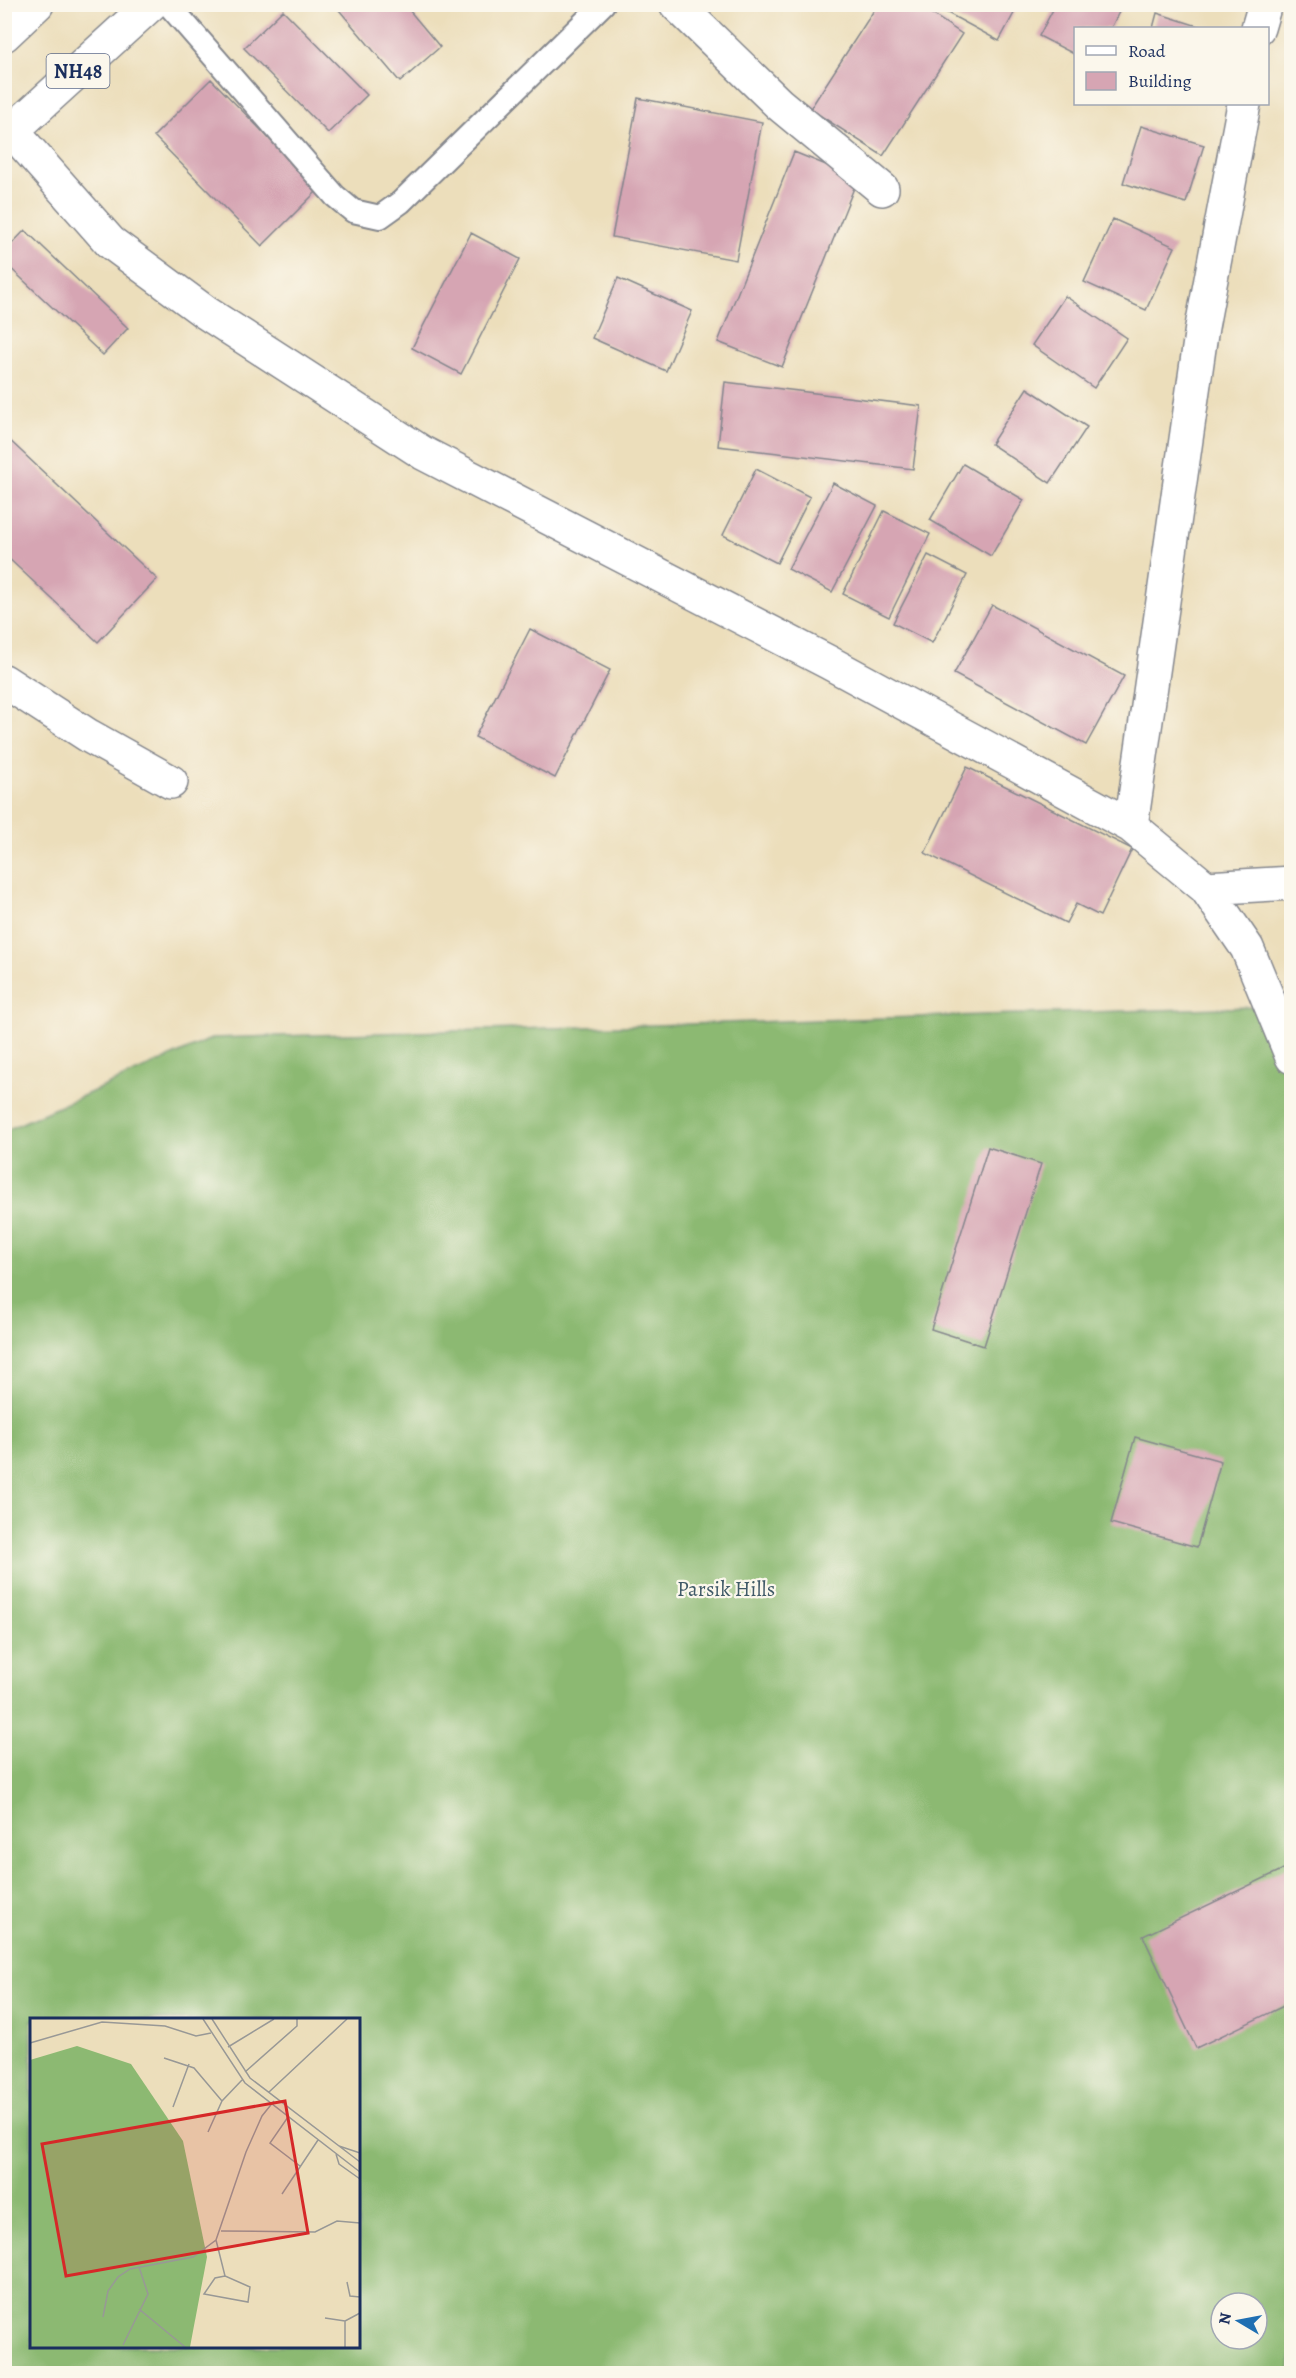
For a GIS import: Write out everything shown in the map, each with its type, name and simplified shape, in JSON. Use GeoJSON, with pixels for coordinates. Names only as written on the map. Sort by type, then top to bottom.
{"type":"FeatureCollection","features":[{"type":"Feature","properties":{"kind":"main road"},"geometry":{"type":"LineString","coordinates":[[4,35],[37,4]]}},
{"type":"Feature","properties":{"kind":"main road","name":"NH48"},"geometry":{"type":"LineString","coordinates":[[7,131],[151,4]]}},
{"type":"Feature","properties":{"kind":"main road"},"geometry":{"type":"LineString","coordinates":[[676,4],[780,104],[882,189]]}},
{"type":"Feature","properties":{"kind":"main road"},"geometry":{"type":"LineString","coordinates":[[1258,27],[1265,4]]}},
{"type":"Feature","properties":{"kind":"main road"},"geometry":{"type":"LineString","coordinates":[[1131,826],[1202,327],[1244,105]]}},
{"type":"Feature","properties":{"kind":"main road"},"geometry":{"type":"LineString","coordinates":[[7,131],[110,242],[205,312],[423,453],[828,662],[1131,826],[1206,888],[1247,948],[1292,1057]]}},
{"type":"Feature","properties":{"kind":"main road"},"geometry":{"type":"LineString","coordinates":[[4,681],[89,736],[171,782]]}},
{"type":"Feature","properties":{"kind":"main road"},"geometry":{"type":"LineString","coordinates":[[1206,888],[1292,883]]}},
{"type":"Feature","properties":{"kind":"lane"},"geometry":{"type":"LineString","coordinates":[[168,4],[335,196],[353,211],[380,217],[401,202],[603,4]]}},
{"type":"Feature","properties":{"kind":"green space","name":"Parsik Hills"},"geometry":{"type":"Polygon","coordinates":[[[1291,1006],[1291,2373],[5,2373],[4,1131],[213,1038],[1291,1006]]]}},
{"type":"Feature","properties":{"kind":"building"},"geometry":{"type":"Polygon","coordinates":[[[334,4],[404,4],[440,47],[400,82],[334,4]]]}},
{"type":"Feature","properties":{"kind":"building"},"geometry":{"type":"Polygon","coordinates":[[[878,4],[917,4],[962,34],[883,156],[810,109],[878,4]]]}},
{"type":"Feature","properties":{"kind":"building"},"geometry":{"type":"Polygon","coordinates":[[[931,4],[1019,4],[999,41],[931,4]]]}},
{"type":"Feature","properties":{"kind":"building"},"geometry":{"type":"Polygon","coordinates":[[[1056,4],[1123,4],[1112,27],[1074,27],[1074,54],[1039,36],[1056,4]]]}},
{"type":"Feature","properties":{"kind":"building"},"geometry":{"type":"Polygon","coordinates":[[[283,10],[367,95],[328,133],[244,48],[283,10]]]}},
{"type":"Feature","properties":{"kind":"building"},"geometry":{"type":"Polygon","coordinates":[[[1157,13],[1201,27],[1153,27],[1157,13]]]}},
{"type":"Feature","properties":{"kind":"building"},"geometry":{"type":"Polygon","coordinates":[[[211,79],[319,189],[262,246],[154,136],[211,79]]]}},
{"type":"Feature","properties":{"kind":"building"},"geometry":{"type":"Polygon","coordinates":[[[638,98],[762,122],[736,260],[612,237],[638,98]]]}},
{"type":"Feature","properties":{"kind":"building"},"geometry":{"type":"Polygon","coordinates":[[[1141,126],[1204,145],[1186,203],[1123,183],[1141,126]]]}},
{"type":"Feature","properties":{"kind":"building"},"geometry":{"type":"Polygon","coordinates":[[[794,152],[858,178],[782,367],[718,342],[794,152]]]}},
{"type":"Feature","properties":{"kind":"building"},"geometry":{"type":"Polygon","coordinates":[[[1113,219],[1175,247],[1146,310],[1084,282],[1113,219]]]}},
{"type":"Feature","properties":{"kind":"building"},"geometry":{"type":"Polygon","coordinates":[[[25,230],[128,328],[103,355],[4,262],[4,252],[25,230]]]}},
{"type":"Feature","properties":{"kind":"building"},"geometry":{"type":"Polygon","coordinates":[[[471,233],[520,259],[461,374],[412,348],[471,233]]]}},
{"type":"Feature","properties":{"kind":"building"},"geometry":{"type":"Polygon","coordinates":[[[618,278],[692,311],[666,371],[592,338],[618,278]]]}},
{"type":"Feature","properties":{"kind":"building"},"geometry":{"type":"Polygon","coordinates":[[[1065,296],[1127,338],[1094,388],[1032,345],[1065,296]]]}},
{"type":"Feature","properties":{"kind":"building"},"geometry":{"type":"Polygon","coordinates":[[[725,382],[921,406],[913,469],[718,446],[725,382]]]}},
{"type":"Feature","properties":{"kind":"building"},"geometry":{"type":"Polygon","coordinates":[[[1027,388],[1087,427],[1050,483],[991,444],[1027,388]]]}},
{"type":"Feature","properties":{"kind":"building"},"geometry":{"type":"Polygon","coordinates":[[[4,435],[157,579],[98,642],[4,554],[4,435]]]}},
{"type":"Feature","properties":{"kind":"building"},"geometry":{"type":"Polygon","coordinates":[[[963,464],[1024,500],[991,556],[930,520],[963,464]]]}},
{"type":"Feature","properties":{"kind":"building"},"geometry":{"type":"Polygon","coordinates":[[[756,469],[810,497],[777,563],[723,535],[756,469]]]}},
{"type":"Feature","properties":{"kind":"building"},"geometry":{"type":"Polygon","coordinates":[[[833,483],[877,506],[832,592],[788,569],[833,483]]]}},
{"type":"Feature","properties":{"kind":"building"},"geometry":{"type":"Polygon","coordinates":[[[884,511],[930,534],[889,617],[843,594],[884,511]]]}},
{"type":"Feature","properties":{"kind":"building"},"geometry":{"type":"Polygon","coordinates":[[[928,555],[967,575],[932,643],[893,623],[928,555]]]}},
{"type":"Feature","properties":{"kind":"building"},"geometry":{"type":"Polygon","coordinates":[[[992,605],[1124,676],[1086,745],[954,674],[992,605]]]}},
{"type":"Feature","properties":{"kind":"building"},"geometry":{"type":"Polygon","coordinates":[[[530,629],[610,670],[555,778],[475,737],[530,629]]]}},
{"type":"Feature","properties":{"kind":"building"},"geometry":{"type":"Polygon","coordinates":[[[967,767],[1132,849],[1100,916],[1076,904],[1066,923],[925,853],[967,767]]]}},
{"type":"Feature","properties":{"kind":"building"},"geometry":{"type":"Polygon","coordinates":[[[988,1147],[1041,1164],[984,1346],[931,1329],[988,1147]]]}},
{"type":"Feature","properties":{"kind":"building"},"geometry":{"type":"Polygon","coordinates":[[[1135,1437],[1221,1461],[1197,1547],[1111,1523],[1135,1437]]]}},
{"type":"Feature","properties":{"kind":"building"},"geometry":{"type":"Polygon","coordinates":[[[1292,1865],[1292,2002],[1196,2048],[1143,1936],[1292,1865]]]}}]}
